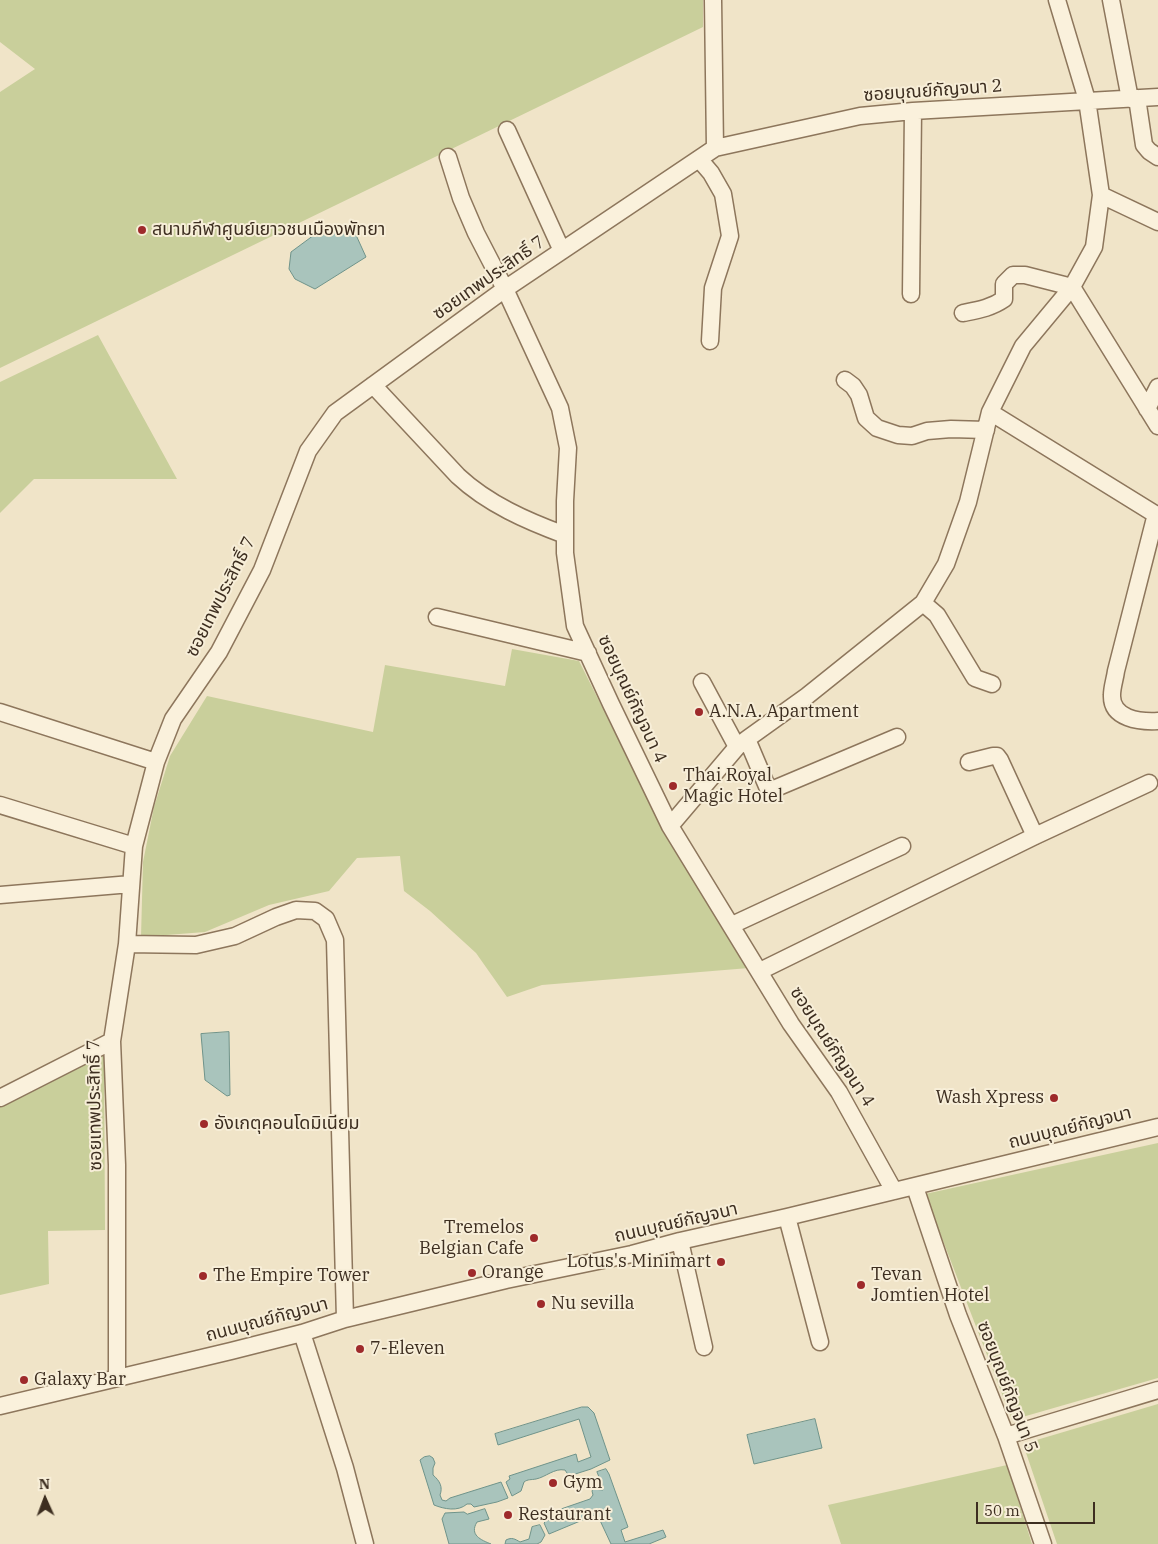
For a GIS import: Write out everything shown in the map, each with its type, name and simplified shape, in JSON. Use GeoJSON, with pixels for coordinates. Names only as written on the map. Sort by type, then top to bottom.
{"type":"FeatureCollection","features":[{"type":"Feature","properties":{"kind":"street"},"geometry":{"type":"LineString","coordinates":[[713,0],[715,148]]}},
{"type":"Feature","properties":{"kind":"street"},"geometry":{"type":"LineString","coordinates":[[670,826],[742,743],[807,696],[923,603],[946,564],[968,502],[990,412],[1023,346],[1072,287],[1094,246],[1101,195],[1087,100],[1057,0]]}},
{"type":"Feature","properties":{"kind":"street"},"geometry":{"type":"LineString","coordinates":[[1111,0],[1144,145],[1158,157]]}},
{"type":"Feature","properties":{"kind":"street","name":"ซอยบุณย์กัญจนา 2"},"geometry":{"type":"LineString","coordinates":[[715,148],[860,116],[912,111],[1158,97]]}},
{"type":"Feature","properties":{"kind":"street"},"geometry":{"type":"LineString","coordinates":[[911,294],[912,111]]}},
{"type":"Feature","properties":{"kind":"street"},"geometry":{"type":"LineString","coordinates":[[507,130],[562,251]]}},
{"type":"Feature","properties":{"kind":"street","name":"ซอยเทพประสิทธิ์ 7"},"geometry":{"type":"LineString","coordinates":[[117,1378],[117,1165],[112,1041],[127,944],[134,846],[156,762],[173,719],[219,652],[262,570],[308,450],[335,413],[505,289],[715,148]]}},
{"type":"Feature","properties":{"kind":"street","name":"ซอยบุณย์กัญจนา 4"},"geometry":{"type":"LineString","coordinates":[[448,157],[461,198],[476,233],[505,289],[560,408],[568,448],[565,553],[575,626],[670,826],[791,1024],[839,1092],[894,1191]]}},
{"type":"Feature","properties":{"kind":"street"},"geometry":{"type":"LineString","coordinates":[[699,159],[723,194],[730,236],[713,288],[710,341]]}},
{"type":"Feature","properties":{"kind":"street"},"geometry":{"type":"LineString","coordinates":[[1101,195],[1158,222]]}},
{"type":"Feature","properties":{"kind":"street"},"geometry":{"type":"LineString","coordinates":[[963,313],[982,310],[1004,299],[1004,284],[1013,275],[1025,275],[1072,287],[1158,426]]}},
{"type":"Feature","properties":{"kind":"street"},"geometry":{"type":"LineString","coordinates":[[845,380],[853,386],[859,395],[866,418],[877,428],[898,435],[912,436],[927,430],[986,430]]}},
{"type":"Feature","properties":{"kind":"street"},"geometry":{"type":"LineString","coordinates":[[373,385],[473,490],[531,523],[565,535]]}},
{"type":"Feature","properties":{"kind":"street"},"geometry":{"type":"LineString","coordinates":[[1147,409],[1158,386]]}},
{"type":"Feature","properties":{"kind":"street"},"geometry":{"type":"LineString","coordinates":[[990,412],[1157,515],[1116,671],[1112,696],[1115,708],[1126,717],[1158,721]]}},
{"type":"Feature","properties":{"kind":"street"},"geometry":{"type":"LineString","coordinates":[[923,603],[937,615],[975,678],[992,684]]}},
{"type":"Feature","properties":{"kind":"street"},"geometry":{"type":"LineString","coordinates":[[437,617],[588,653]]}},
{"type":"Feature","properties":{"kind":"street"},"geometry":{"type":"LineString","coordinates":[[702,682],[742,743],[769,791],[898,737]]}},
{"type":"Feature","properties":{"kind":"street"},"geometry":{"type":"LineString","coordinates":[[0,712],[156,762]]}},
{"type":"Feature","properties":{"kind":"street"},"geometry":{"type":"LineString","coordinates":[[969,762],[997,756],[1035,836]]}},
{"type":"Feature","properties":{"kind":"street"},"geometry":{"type":"LineString","coordinates":[[760,972],[1035,836],[1149,783]]}},
{"type":"Feature","properties":{"kind":"street"},"geometry":{"type":"LineString","coordinates":[[0,805],[134,846]]}},
{"type":"Feature","properties":{"kind":"street"},"geometry":{"type":"LineString","coordinates":[[732,925],[902,846]]}},
{"type":"Feature","properties":{"kind":"street"},"geometry":{"type":"LineString","coordinates":[[0,895],[131,884]]}},
{"type":"Feature","properties":{"kind":"street"},"geometry":{"type":"LineString","coordinates":[[127,944],[196,944],[235,936],[296,910],[315,911],[326,919],[335,940],[346,1319]]}},
{"type":"Feature","properties":{"kind":"street"},"geometry":{"type":"LineString","coordinates":[[0,1098],[112,1041]]}},
{"type":"Feature","properties":{"kind":"street","name":"ถนนบุณย์กัญจนา"},"geometry":{"type":"LineString","coordinates":[[0,1406],[302,1333],[346,1319],[509,1280],[632,1254],[1158,1127]]}},
{"type":"Feature","properties":{"kind":"street","name":"ซอยบุณย์กัญจนา 5"},"geometry":{"type":"LineString","coordinates":[[915,1187],[958,1315],[1006,1436],[1043,1544]]}},
{"type":"Feature","properties":{"kind":"street"},"geometry":{"type":"LineString","coordinates":[[787,1217],[820,1342]]}},
{"type":"Feature","properties":{"kind":"street"},"geometry":{"type":"LineString","coordinates":[[680,1242],[704,1347]]}},
{"type":"Feature","properties":{"kind":"street"},"geometry":{"type":"LineString","coordinates":[[302,1333],[345,1468],[365,1544]]}},
{"type":"Feature","properties":{"kind":"street"},"geometry":{"type":"LineString","coordinates":[[1006,1436],[1158,1390]]}},
{"type":"Feature","properties":{"kind":"green space","name":"สนามกีฬาศูนย์เยาวชนเมืองพัทยา"},"geometry":{"type":"Polygon","coordinates":[[[0,0],[703,0],[703,27],[0,368],[0,92],[35,69],[0,42],[0,0]]]}},
{"type":"Feature","properties":{"kind":"green space"},"geometry":{"type":"Polygon","coordinates":[[[98,335],[177,479],[34,479],[0,513],[0,382],[98,335]]]}},
{"type":"Feature","properties":{"kind":"green space"},"geometry":{"type":"Polygon","coordinates":[[[512,649],[579,661],[668,838],[749,968],[542,985],[507,997],[476,953],[430,911],[404,891],[400,856],[357,858],[329,891],[269,905],[205,932],[141,937],[143,862],[154,807],[170,756],[207,696],[373,732],[385,665],[505,686],[512,649]]]}},
{"type":"Feature","properties":{"kind":"green space"},"geometry":{"type":"Polygon","coordinates":[[[104,1051],[105,1230],[48,1231],[49,1284],[0,1295],[0,1102],[104,1051]]]}},
{"type":"Feature","properties":{"kind":"green space"},"geometry":{"type":"Polygon","coordinates":[[[1158,1143],[1158,1378],[1012,1420],[925,1194],[1158,1143]]]}},
{"type":"Feature","properties":{"kind":"green space"},"geometry":{"type":"Polygon","coordinates":[[[1158,1404],[1158,1544],[1057,1544],[1023,1444],[1158,1404]]]}},
{"type":"Feature","properties":{"kind":"green space"},"geometry":{"type":"Polygon","coordinates":[[[1007,1465],[1032,1544],[841,1544],[828,1505],[1007,1465]]]}},
{"type":"Feature","properties":{"kind":"water"},"geometry":{"type":"Polygon","coordinates":[[[336,224],[356,235],[366,257],[315,289],[295,279],[289,269],[291,252],[314,235],[336,224]]]}},
{"type":"Feature","properties":{"kind":"water"},"geometry":{"type":"Polygon","coordinates":[[[229,1032],[230,1095],[227,1096],[205,1080],[201,1034],[229,1032]]]}},
{"type":"Feature","properties":{"kind":"water"},"geometry":{"type":"Polygon","coordinates":[[[582,1407],[588,1407],[594,1413],[610,1460],[569,1476],[565,1470],[561,1470],[554,1471],[540,1478],[527,1480],[524,1482],[521,1491],[512,1496],[506,1482],[510,1479],[509,1476],[576,1454],[578,1462],[591,1457],[579,1419],[498,1445],[495,1434],[582,1407]]]}},
{"type":"Feature","properties":{"kind":"water"},"geometry":{"type":"Polygon","coordinates":[[[815,1419],[822,1448],[754,1464],[747,1435],[815,1419]]]}},
{"type":"Feature","properties":{"kind":"water"},"geometry":{"type":"Polygon","coordinates":[[[430,1456],[435,1463],[433,1475],[440,1484],[442,1500],[446,1501],[450,1498],[501,1482],[508,1498],[474,1507],[471,1504],[467,1504],[455,1509],[446,1509],[434,1505],[420,1460],[430,1456]]]}},
{"type":"Feature","properties":{"kind":"water"},"geometry":{"type":"Polygon","coordinates":[[[606,1469],[628,1527],[621,1530],[625,1542],[663,1530],[666,1537],[649,1544],[611,1544],[597,1514],[549,1534],[544,1523],[547,1520],[557,1521],[565,1518],[561,1509],[590,1499],[593,1495],[593,1489],[603,1490],[597,1472],[606,1469]]]}},
{"type":"Feature","properties":{"kind":"water"},"geometry":{"type":"Polygon","coordinates":[[[485,1509],[489,1519],[477,1522],[474,1530],[480,1539],[491,1544],[449,1544],[442,1519],[445,1513],[464,1512],[467,1514],[485,1509]]]}},
{"type":"Feature","properties":{"kind":"water"},"geometry":{"type":"Polygon","coordinates":[[[540,1525],[545,1535],[541,1542],[537,1544],[505,1544],[506,1540],[510,1539],[520,1542],[529,1539],[532,1527],[540,1525]]]}},
{"type":"Feature","properties":{"kind":"place","name":"สนามกีฬาศูนย์เยาวชนเมืองพัทยา"},"geometry":{"type":"Point","coordinates":[142,230]}},
{"type":"Feature","properties":{"kind":"place","name":"A.N.A. Apartment"},"geometry":{"type":"Point","coordinates":[699,712]}},
{"type":"Feature","properties":{"kind":"place","name":"Thai Royal Magic Hotel"},"geometry":{"type":"Point","coordinates":[673,786]}},
{"type":"Feature","properties":{"kind":"place","name":"Wash Xpress"},"geometry":{"type":"Point","coordinates":[1054,1098]}},
{"type":"Feature","properties":{"kind":"place","name":"อังเกตุคอนโดมิเนียม"},"geometry":{"type":"Point","coordinates":[204,1124]}},
{"type":"Feature","properties":{"kind":"place","name":"Tremelos Belgian Cafe"},"geometry":{"type":"Point","coordinates":[534,1238]}},
{"type":"Feature","properties":{"kind":"place","name":"Lotus's Minimart"},"geometry":{"type":"Point","coordinates":[721,1262]}},
{"type":"Feature","properties":{"kind":"place","name":"Orange"},"geometry":{"type":"Point","coordinates":[472,1273]}},
{"type":"Feature","properties":{"kind":"place","name":"The Empire Tower"},"geometry":{"type":"Point","coordinates":[203,1276]}},
{"type":"Feature","properties":{"kind":"place","name":"Tevan Jomtien Hotel"},"geometry":{"type":"Point","coordinates":[861,1285]}},
{"type":"Feature","properties":{"kind":"place","name":"Nu sevilla"},"geometry":{"type":"Point","coordinates":[541,1304]}},
{"type":"Feature","properties":{"kind":"place","name":"7-Eleven"},"geometry":{"type":"Point","coordinates":[360,1349]}},
{"type":"Feature","properties":{"kind":"place","name":"Galaxy Bar"},"geometry":{"type":"Point","coordinates":[24,1380]}},
{"type":"Feature","properties":{"kind":"place","name":"Gym"},"geometry":{"type":"Point","coordinates":[553,1483]}},
{"type":"Feature","properties":{"kind":"place","name":"Restaurant"},"geometry":{"type":"Point","coordinates":[508,1515]}}]}
